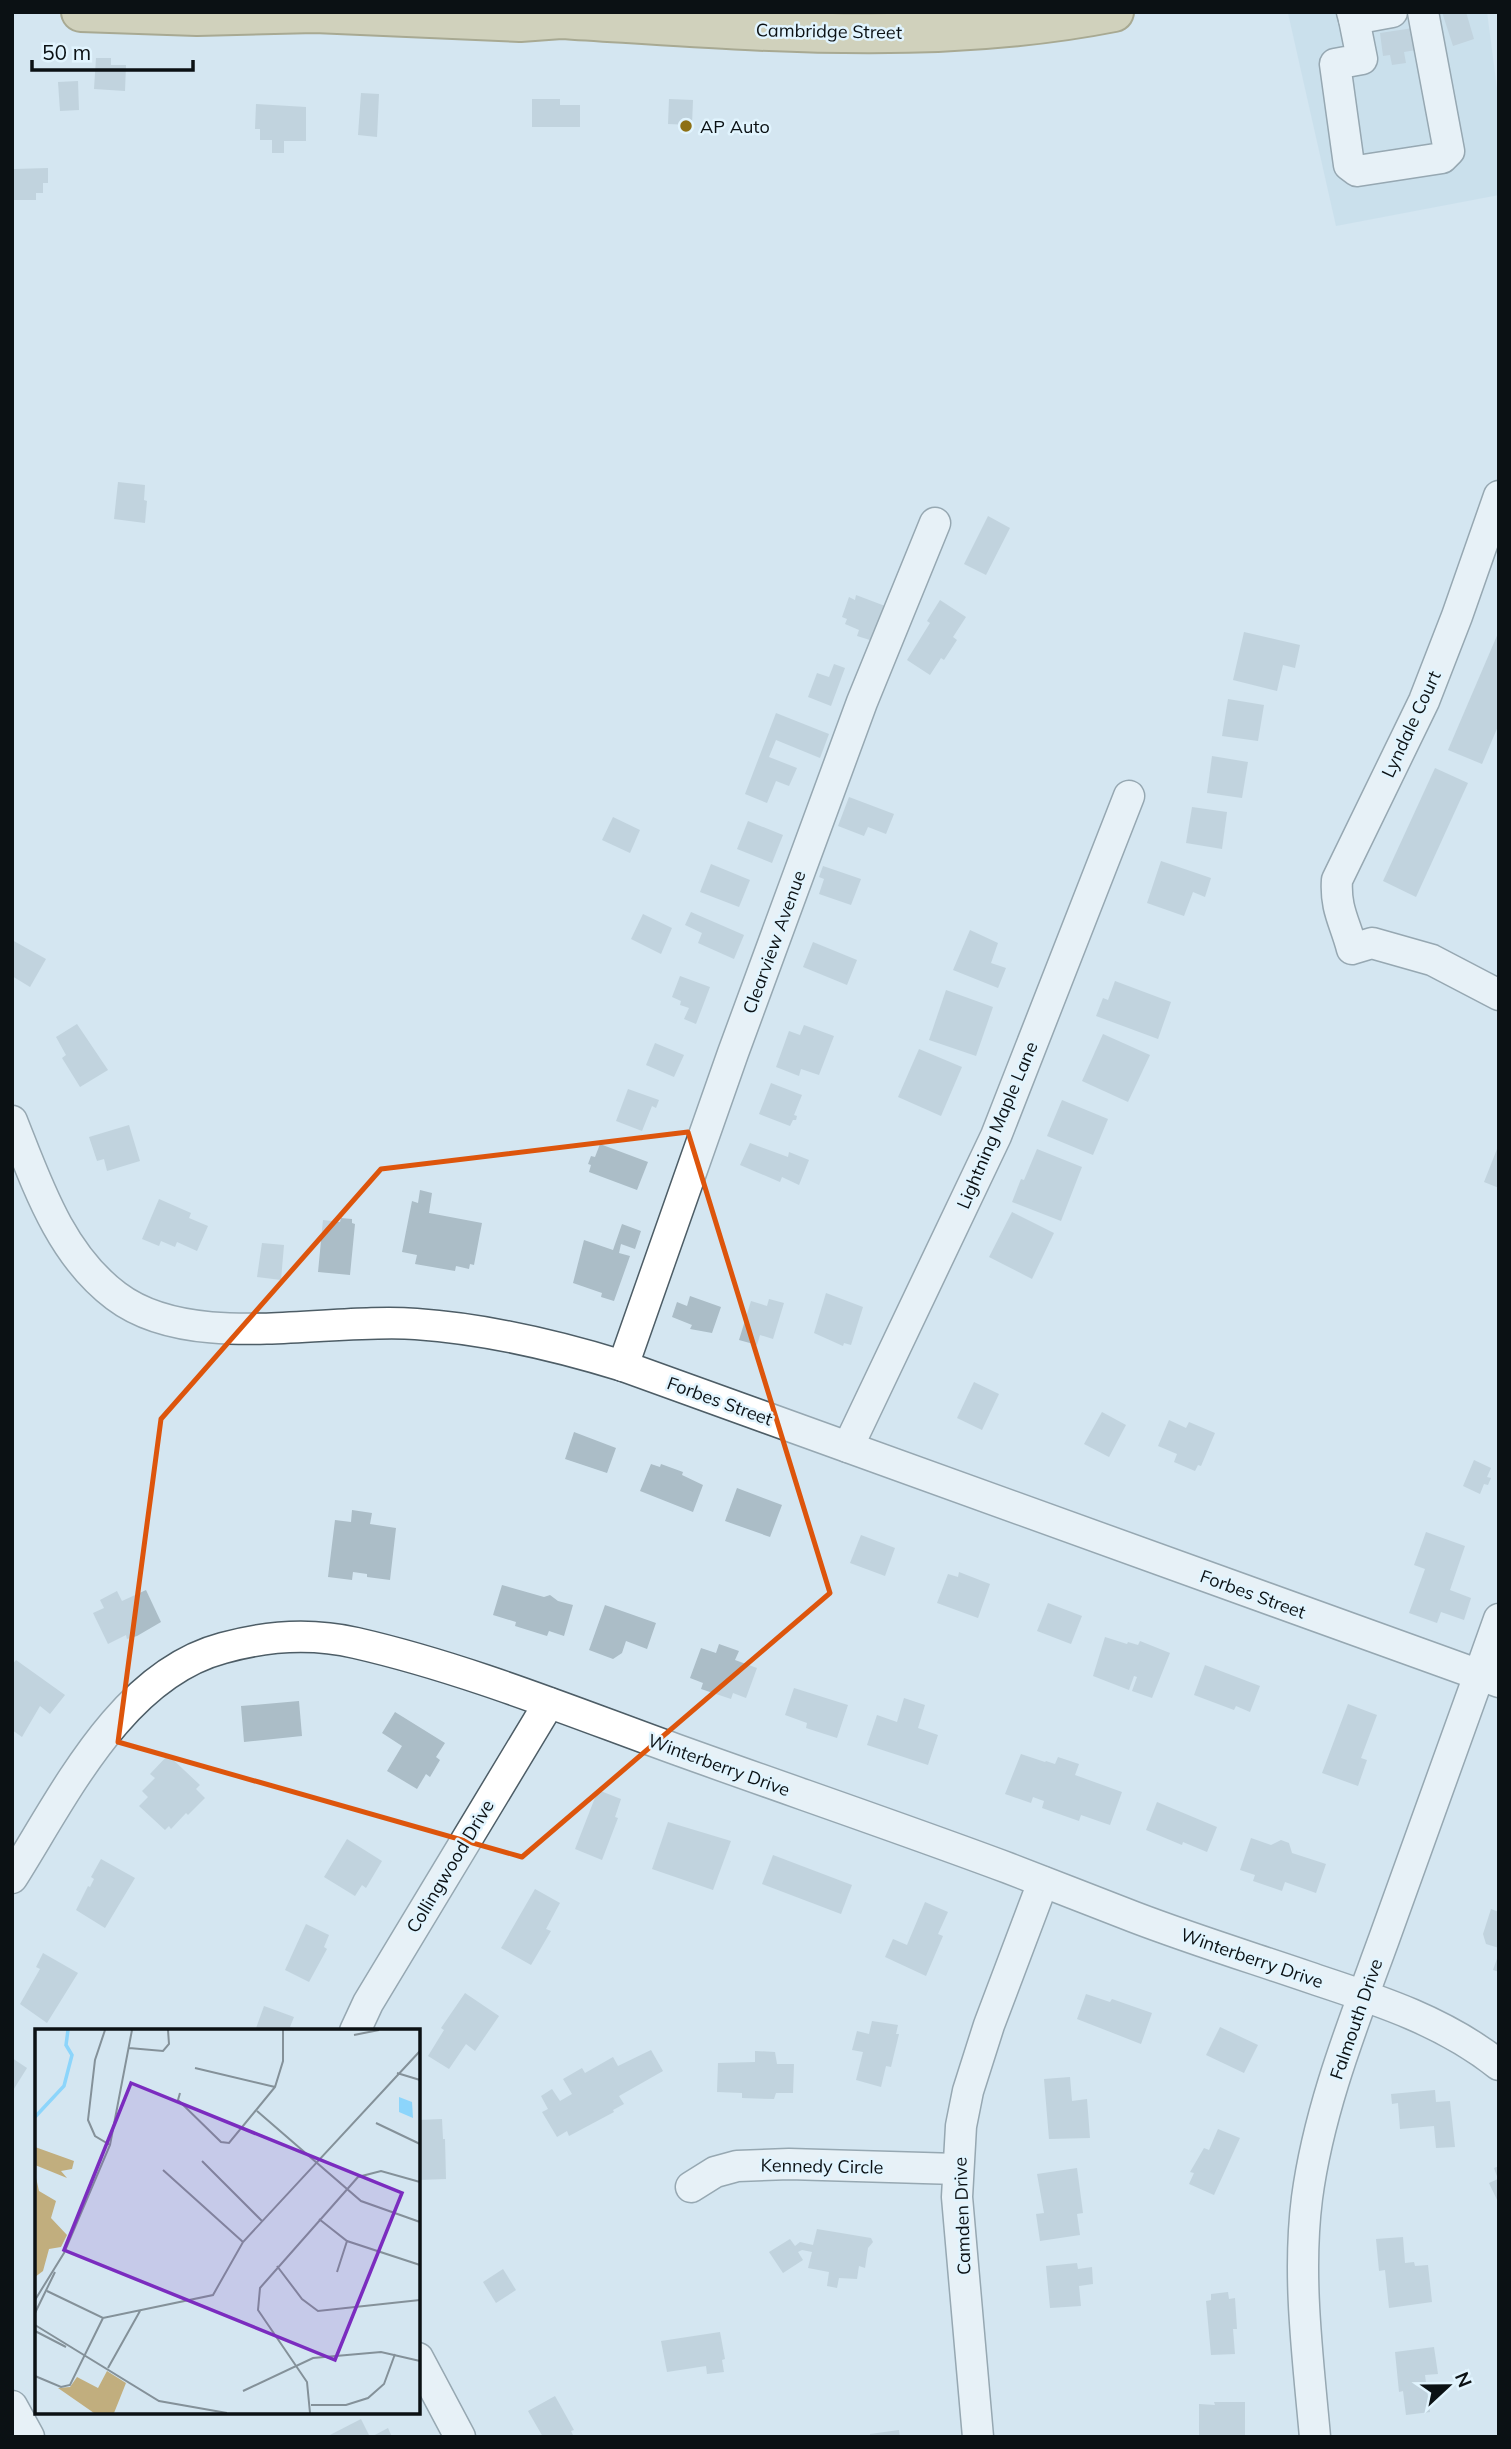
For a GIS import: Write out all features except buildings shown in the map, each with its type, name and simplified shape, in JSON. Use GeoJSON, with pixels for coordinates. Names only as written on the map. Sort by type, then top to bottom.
{"type":"FeatureCollection","features":[{"type":"Feature","properties":{"kind":"main road","name":"Cambridge Street"},"geometry":{"type":"LineString","coordinates":[[81,12],[197,16],[315,13],[460,15],[520,22],[561,16],[832,34],[966,22],[1024,27],[1114,12]]}},
{"type":"Feature","properties":{"kind":"street"},"geometry":{"type":"LineString","coordinates":[[1392,12],[1353,16],[1362,59],[1335,64],[1349,165],[1357,171],[1442,158],[1449,151],[1423,12]]}},
{"type":"Feature","properties":{"kind":"street","name":"Lyndale Court"},"geometry":{"type":"LineString","coordinates":[[1499,496],[1424,701],[1337,880],[1336,899],[1352,949],[1372,943],[1432,960],[1499,995]]}},
{"type":"Feature","properties":{"kind":"street","name":"Clearview Avenue"},"geometry":{"type":"LineString","coordinates":[[623,1366],[733,1053],[862,702],[935,523]]}},
{"type":"Feature","properties":{"kind":"street","name":"Lightning Maple Lane"},"geometry":{"type":"LineString","coordinates":[[848,1447],[996,1136],[1129,796]]}},
{"type":"Feature","properties":{"kind":"street","name":"Forbes Street"},"geometry":{"type":"LineString","coordinates":[[12,1121],[41,1194],[77,1256],[100,1283],[142,1312],[169,1322],[191,1326],[239,1328],[401,1323],[470,1329],[562,1348],[623,1366],[1489,1679]]}},
{"type":"Feature","properties":{"kind":"street","name":"Falmouth Drive"},"geometry":{"type":"LineString","coordinates":[[1315,2437],[1304,2314],[1303,2257],[1307,2200],[1325,2111],[1364,1995],[1489,1679],[1499,1619]]}},
{"type":"Feature","properties":{"kind":"street","name":"Winterberry Drive"},"geometry":{"type":"LineString","coordinates":[[12,1878],[96,1745],[118,1717],[144,1692],[174,1671],[219,1649],[261,1639],[326,1638],[425,1662],[549,1703],[847,1809],[1185,1936],[1364,1995],[1413,2014],[1446,2031],[1499,2065]]}},
{"type":"Feature","properties":{"kind":"street","name":"Collingwood Drive"},"geometry":{"type":"LineString","coordinates":[[356,2029],[368,2003],[549,1703]]}},
{"type":"Feature","properties":{"kind":"street","name":"Camden Drive"},"geometry":{"type":"LineString","coordinates":[[978,2437],[957,2197],[961,2126],[968,2091],[989,2025],[1043,1882]]}},
{"type":"Feature","properties":{"kind":"street","name":"Kennedy Circle"},"geometry":{"type":"LineString","coordinates":[[691,2186],[715,2172],[737,2165],[957,2169]]}},
{"type":"Feature","properties":{"kind":"street"},"geometry":{"type":"LineString","coordinates":[[420,2362],[460,2437]]}},
{"type":"Feature","properties":{"kind":"street"},"geometry":{"type":"LineString","coordinates":[[12,2406],[29,2437]]}},
{"type":"Feature","properties":{"kind":"highlighted area"},"geometry":{"type":"Polygon","coordinates":[[[688,1132],[830,1593],[522,1857],[118,1742],[161,1419],[381,1169],[688,1132]]]}},
{"type":"Feature","properties":{"kind":"shaded area"},"geometry":{"type":"Polygon","coordinates":[[[1487,12],[1499,104],[1499,195],[1336,226],[1288,13],[1487,12]]]}},
{"type":"Feature","properties":{"kind":"place","name":"AP Auto"},"geometry":{"type":"Point","coordinates":[686,126]}}]}
